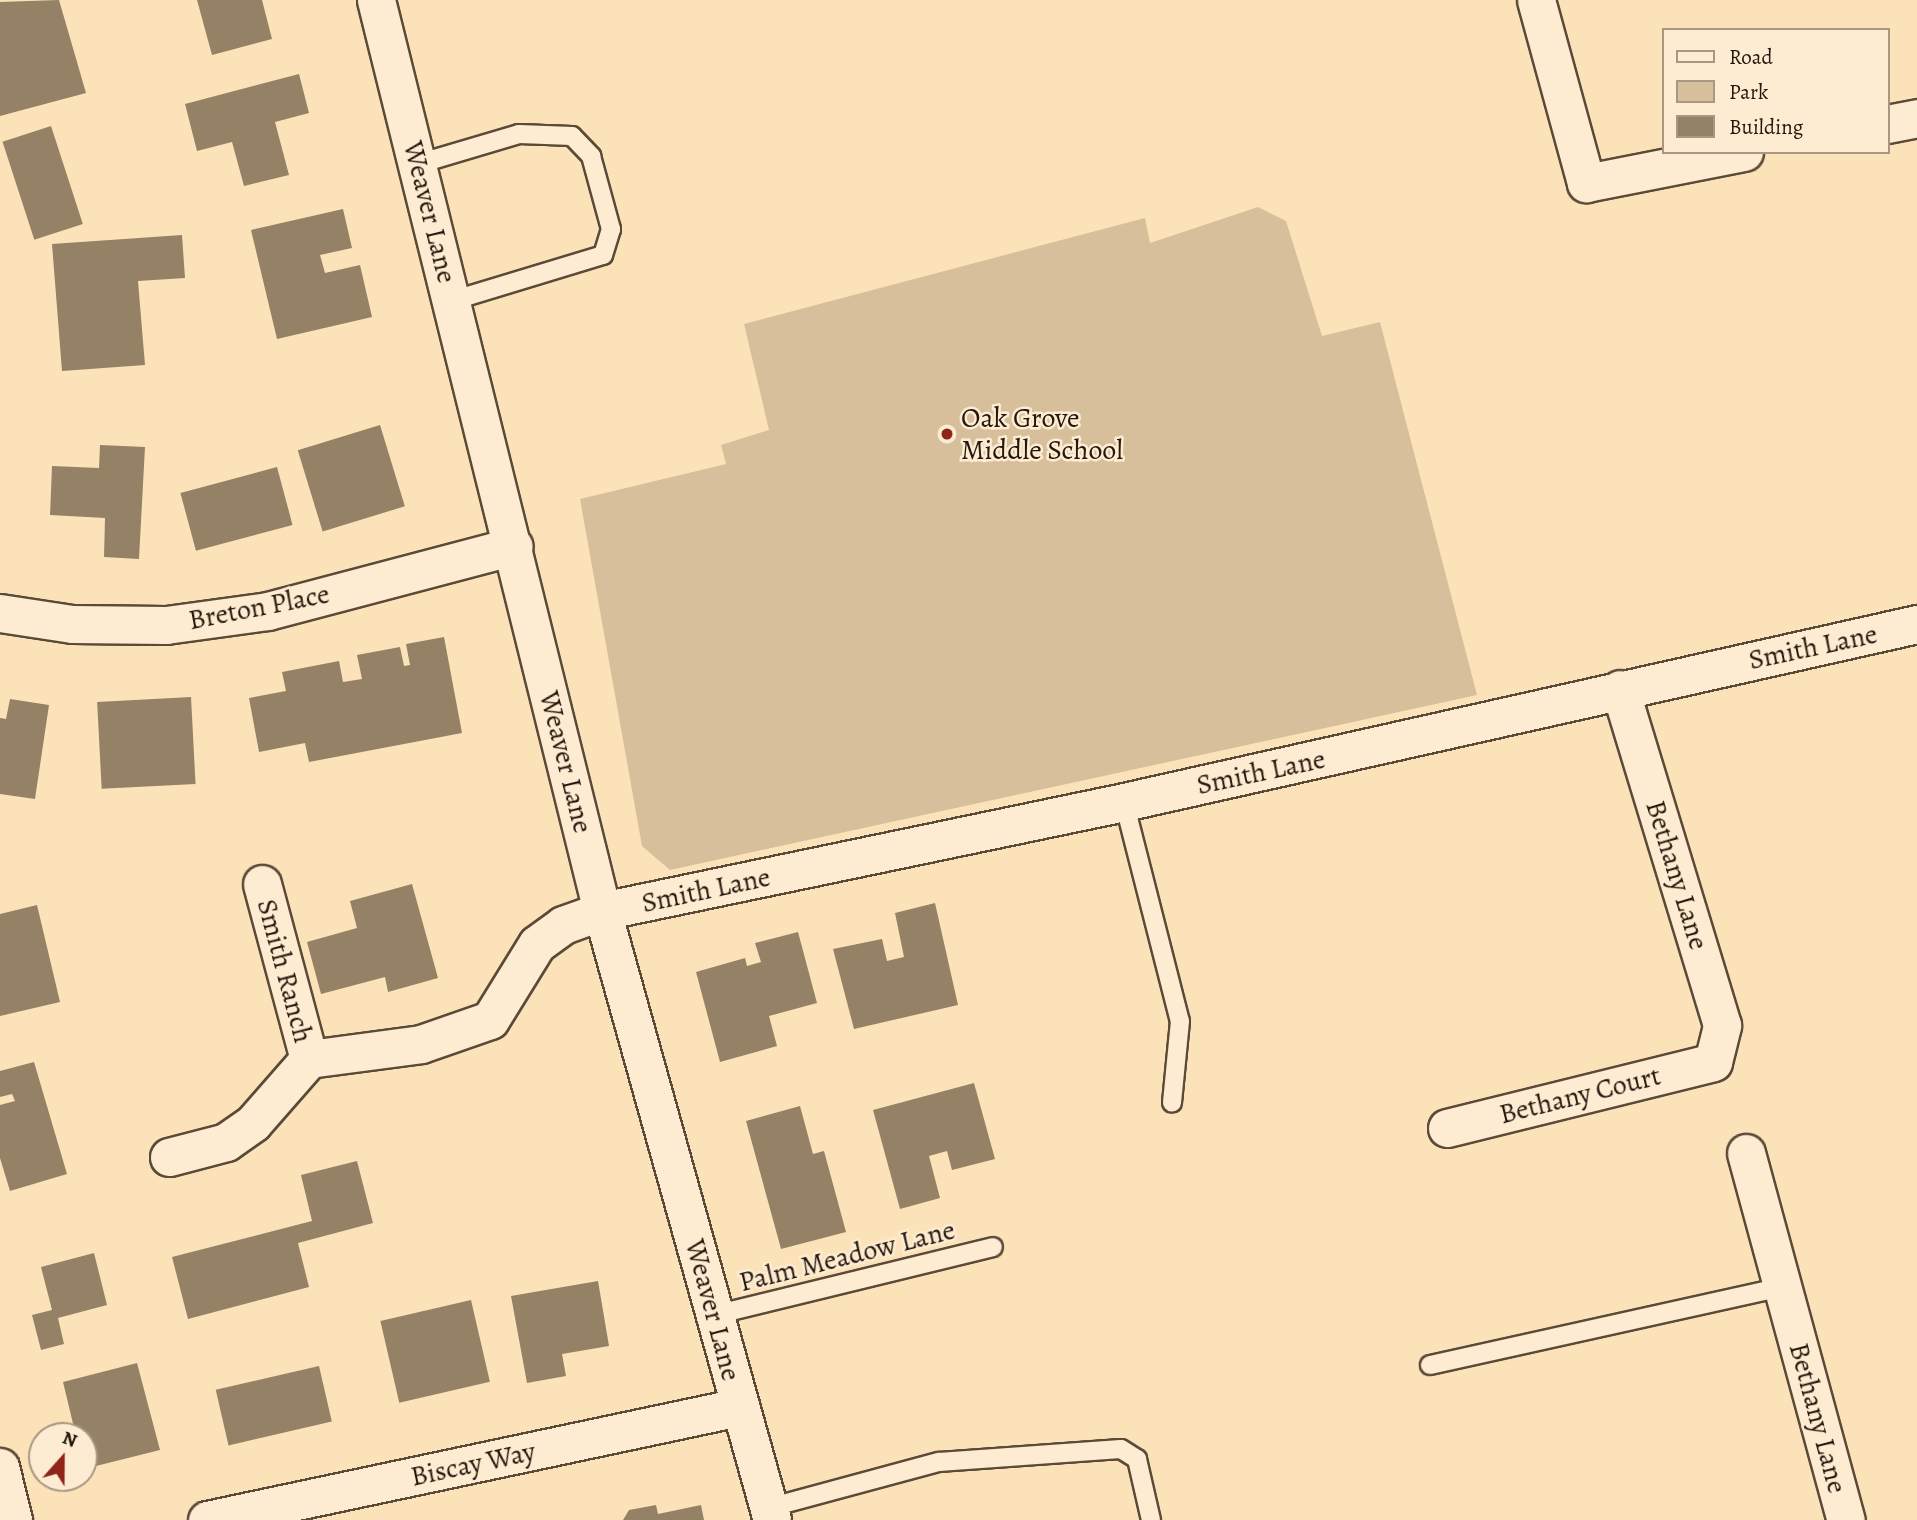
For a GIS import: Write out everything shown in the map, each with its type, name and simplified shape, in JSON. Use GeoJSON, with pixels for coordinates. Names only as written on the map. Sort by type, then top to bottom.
{"type":"FeatureCollection","features":[{"type":"Feature","properties":{"kind":"street","name":"Weaver Lane"},"geometry":{"type":"LineString","coordinates":[[376,0],[514,546],[602,911],[770,1514]]}},
{"type":"Feature","properties":{"kind":"street"},"geometry":{"type":"LineString","coordinates":[[1536,0],[1586,184],[1734,154]]}},
{"type":"Feature","properties":{"kind":"street"},"geometry":{"type":"LineString","coordinates":[[1889,124],[1917,118]]}},
{"type":"Feature","properties":{"kind":"street","name":"Breton Place"},"geometry":{"type":"LineString","coordinates":[[0,613],[72,624],[166,625],[268,611],[514,546]]}},
{"type":"Feature","properties":{"kind":"street","name":"Smith Lane"},"geometry":{"type":"LineString","coordinates":[[602,911],[1124,802],[1917,624]]}},
{"type":"Feature","properties":{"kind":"street","name":"Bethany Lane"},"geometry":{"type":"LineString","coordinates":[[1620,689],[1723,1025],[1713,1062]]}},
{"type":"Feature","properties":{"kind":"street","name":"Smith Ranch"},"geometry":{"type":"LineString","coordinates":[[262,884],[309,1059]]}},
{"type":"Feature","properties":{"kind":"street","name":"Smith Ranch"},"geometry":{"type":"LineString","coordinates":[[169,1157],[226,1142],[253,1123],[309,1059],[421,1044],[490,1020],[537,944],[563,925],[602,911]]}},
{"type":"Feature","properties":{"kind":"street","name":"Bethany Court"},"geometry":{"type":"LineString","coordinates":[[1447,1128],[1713,1062]]}},
{"type":"Feature","properties":{"kind":"street","name":"Bethany Lane"},"geometry":{"type":"LineString","coordinates":[[1746,1153],[1846,1520]]}},
{"type":"Feature","properties":{"kind":"street","name":"Biscay Way"},"geometry":{"type":"LineString","coordinates":[[206,1520],[739,1407]]}},
{"type":"Feature","properties":{"kind":"street"},"geometry":{"type":"LineString","coordinates":[[0,1467],[13,1520]]}},
{"type":"Feature","properties":{"kind":"lane"},"geometry":{"type":"LineString","coordinates":[[418,164],[519,134],[572,136],[591,156],[611,229],[603,255],[452,301]]}},
{"type":"Feature","properties":{"kind":"lane"},"geometry":{"type":"LineString","coordinates":[[1124,802],[1180,1021],[1171,1103]]}},
{"type":"Feature","properties":{"kind":"lane","name":"Palm Meadow Lane"},"geometry":{"type":"LineString","coordinates":[[715,1315],[993,1247]]}},
{"type":"Feature","properties":{"kind":"lane"},"geometry":{"type":"LineString","coordinates":[[1430,1366],[1782,1287]]}},
{"type":"Feature","properties":{"kind":"lane"},"geometry":{"type":"LineString","coordinates":[[770,1514],[939,1462],[1121,1449],[1137,1459],[1151,1520]]}},
{"type":"Feature","properties":{"kind":"green space"},"geometry":{"type":"Polygon","coordinates":[[[1258,207],[1286,221],[1322,336],[1380,322],[1477,695],[670,870],[642,846],[580,499],[726,464],[721,445],[769,430],[744,324],[1145,218],[1150,243],[1258,207]]]}},
{"type":"Feature","properties":{"kind":"building"},"geometry":{"type":"Polygon","coordinates":[[[59,0],[86,93],[0,116],[0,2],[59,0]]]}},
{"type":"Feature","properties":{"kind":"building"},"geometry":{"type":"Polygon","coordinates":[[[197,0],[262,0],[272,39],[212,55],[197,0]]]}},
{"type":"Feature","properties":{"kind":"building"},"geometry":{"type":"Polygon","coordinates":[[[299,74],[309,113],[275,122],[289,175],[244,186],[232,142],[197,151],[185,104],[299,74]]]}},
{"type":"Feature","properties":{"kind":"building"},"geometry":{"type":"Polygon","coordinates":[[[51,126],[83,224],[34,240],[2,142],[51,126]]]}},
{"type":"Feature","properties":{"kind":"building"},"geometry":{"type":"Polygon","coordinates":[[[343,209],[352,248],[320,255],[325,273],[360,265],[372,317],[277,339],[251,230],[343,209]]]}},
{"type":"Feature","properties":{"kind":"building"},"geometry":{"type":"Polygon","coordinates":[[[182,235],[185,278],[138,281],[145,365],[62,371],[52,244],[182,235]]]}},
{"type":"Feature","properties":{"kind":"building"},"geometry":{"type":"Polygon","coordinates":[[[380,425],[405,506],[323,531],[298,450],[380,425]]]}},
{"type":"Feature","properties":{"kind":"building"},"geometry":{"type":"Polygon","coordinates":[[[100,445],[145,447],[139,559],[104,557],[105,518],[50,515],[52,466],[99,468],[100,445]]]}},
{"type":"Feature","properties":{"kind":"building"},"geometry":{"type":"Polygon","coordinates":[[[277,467],[293,525],[196,551],[180,493],[277,467]]]}},
{"type":"Feature","properties":{"kind":"building"},"geometry":{"type":"Polygon","coordinates":[[[444,637],[462,733],[309,762],[305,743],[259,752],[249,698],[286,691],[282,672],[339,661],[343,682],[362,679],[357,655],[400,647],[404,666],[410,665],[406,644],[444,637]]]}},
{"type":"Feature","properties":{"kind":"building"},"geometry":{"type":"Polygon","coordinates":[[[191,697],[196,784],[102,789],[97,702],[191,697]]]}},
{"type":"Feature","properties":{"kind":"building"},"geometry":{"type":"Polygon","coordinates":[[[10,699],[49,705],[35,799],[0,794],[0,718],[6,719],[10,699]]]}},
{"type":"Feature","properties":{"kind":"building"},"geometry":{"type":"Polygon","coordinates":[[[412,884],[438,978],[388,992],[385,977],[321,994],[307,942],[357,928],[350,901],[412,884]]]}},
{"type":"Feature","properties":{"kind":"building"},"geometry":{"type":"Polygon","coordinates":[[[935,903],[958,1005],[854,1029],[833,949],[882,939],[887,961],[904,957],[895,913],[935,903]]]}},
{"type":"Feature","properties":{"kind":"building"},"geometry":{"type":"Polygon","coordinates":[[[37,905],[60,1002],[0,1016],[0,914],[37,905]]]}},
{"type":"Feature","properties":{"kind":"building"},"geometry":{"type":"Polygon","coordinates":[[[798,932],[817,1003],[769,1016],[777,1046],[720,1062],[696,972],[745,958],[747,966],[761,962],[755,943],[798,932]]]}},
{"type":"Feature","properties":{"kind":"building"},"geometry":{"type":"Polygon","coordinates":[[[34,1062],[67,1174],[10,1191],[0,1158],[0,1105],[15,1101],[12,1094],[0,1097],[0,1071],[34,1062]]]}},
{"type":"Feature","properties":{"kind":"building"},"geometry":{"type":"Polygon","coordinates":[[[974,1083],[995,1159],[952,1170],[947,1151],[929,1156],[940,1198],[900,1209],[873,1110],[974,1083]]]}},
{"type":"Feature","properties":{"kind":"building"},"geometry":{"type":"Polygon","coordinates":[[[800,1106],[813,1154],[824,1151],[846,1232],[781,1249],[746,1121],[800,1106]]]}},
{"type":"Feature","properties":{"kind":"building"},"geometry":{"type":"Polygon","coordinates":[[[357,1161],[373,1223],[298,1243],[309,1287],[188,1319],[172,1257],[312,1221],[301,1175],[357,1161]]]}},
{"type":"Feature","properties":{"kind":"building"},"geometry":{"type":"Polygon","coordinates":[[[94,1253],[107,1305],[58,1318],[64,1344],[41,1350],[32,1315],[52,1310],[41,1267],[94,1253]]]}},
{"type":"Feature","properties":{"kind":"building"},"geometry":{"type":"Polygon","coordinates":[[[598,1281],[609,1346],[562,1354],[566,1376],[527,1383],[511,1296],[598,1281]]]}},
{"type":"Feature","properties":{"kind":"building"},"geometry":{"type":"Polygon","coordinates":[[[471,1300],[490,1382],[399,1403],[380,1321],[471,1300]]]}},
{"type":"Feature","properties":{"kind":"building"},"geometry":{"type":"Polygon","coordinates":[[[137,1363],[160,1450],[98,1466],[98,1422],[73,1422],[63,1382],[137,1363]]]}},
{"type":"Feature","properties":{"kind":"building"},"geometry":{"type":"Polygon","coordinates":[[[319,1366],[332,1422],[229,1445],[216,1390],[319,1366]]]}},
{"type":"Feature","properties":{"kind":"building"},"geometry":{"type":"Polygon","coordinates":[[[656,1505],[658,1514],[701,1505],[704,1520],[623,1520],[629,1510],[656,1505]]]}},
{"type":"Feature","properties":{"kind":"place","name":"Oak Grove Middle School"},"geometry":{"type":"Point","coordinates":[947,434]}}]}
